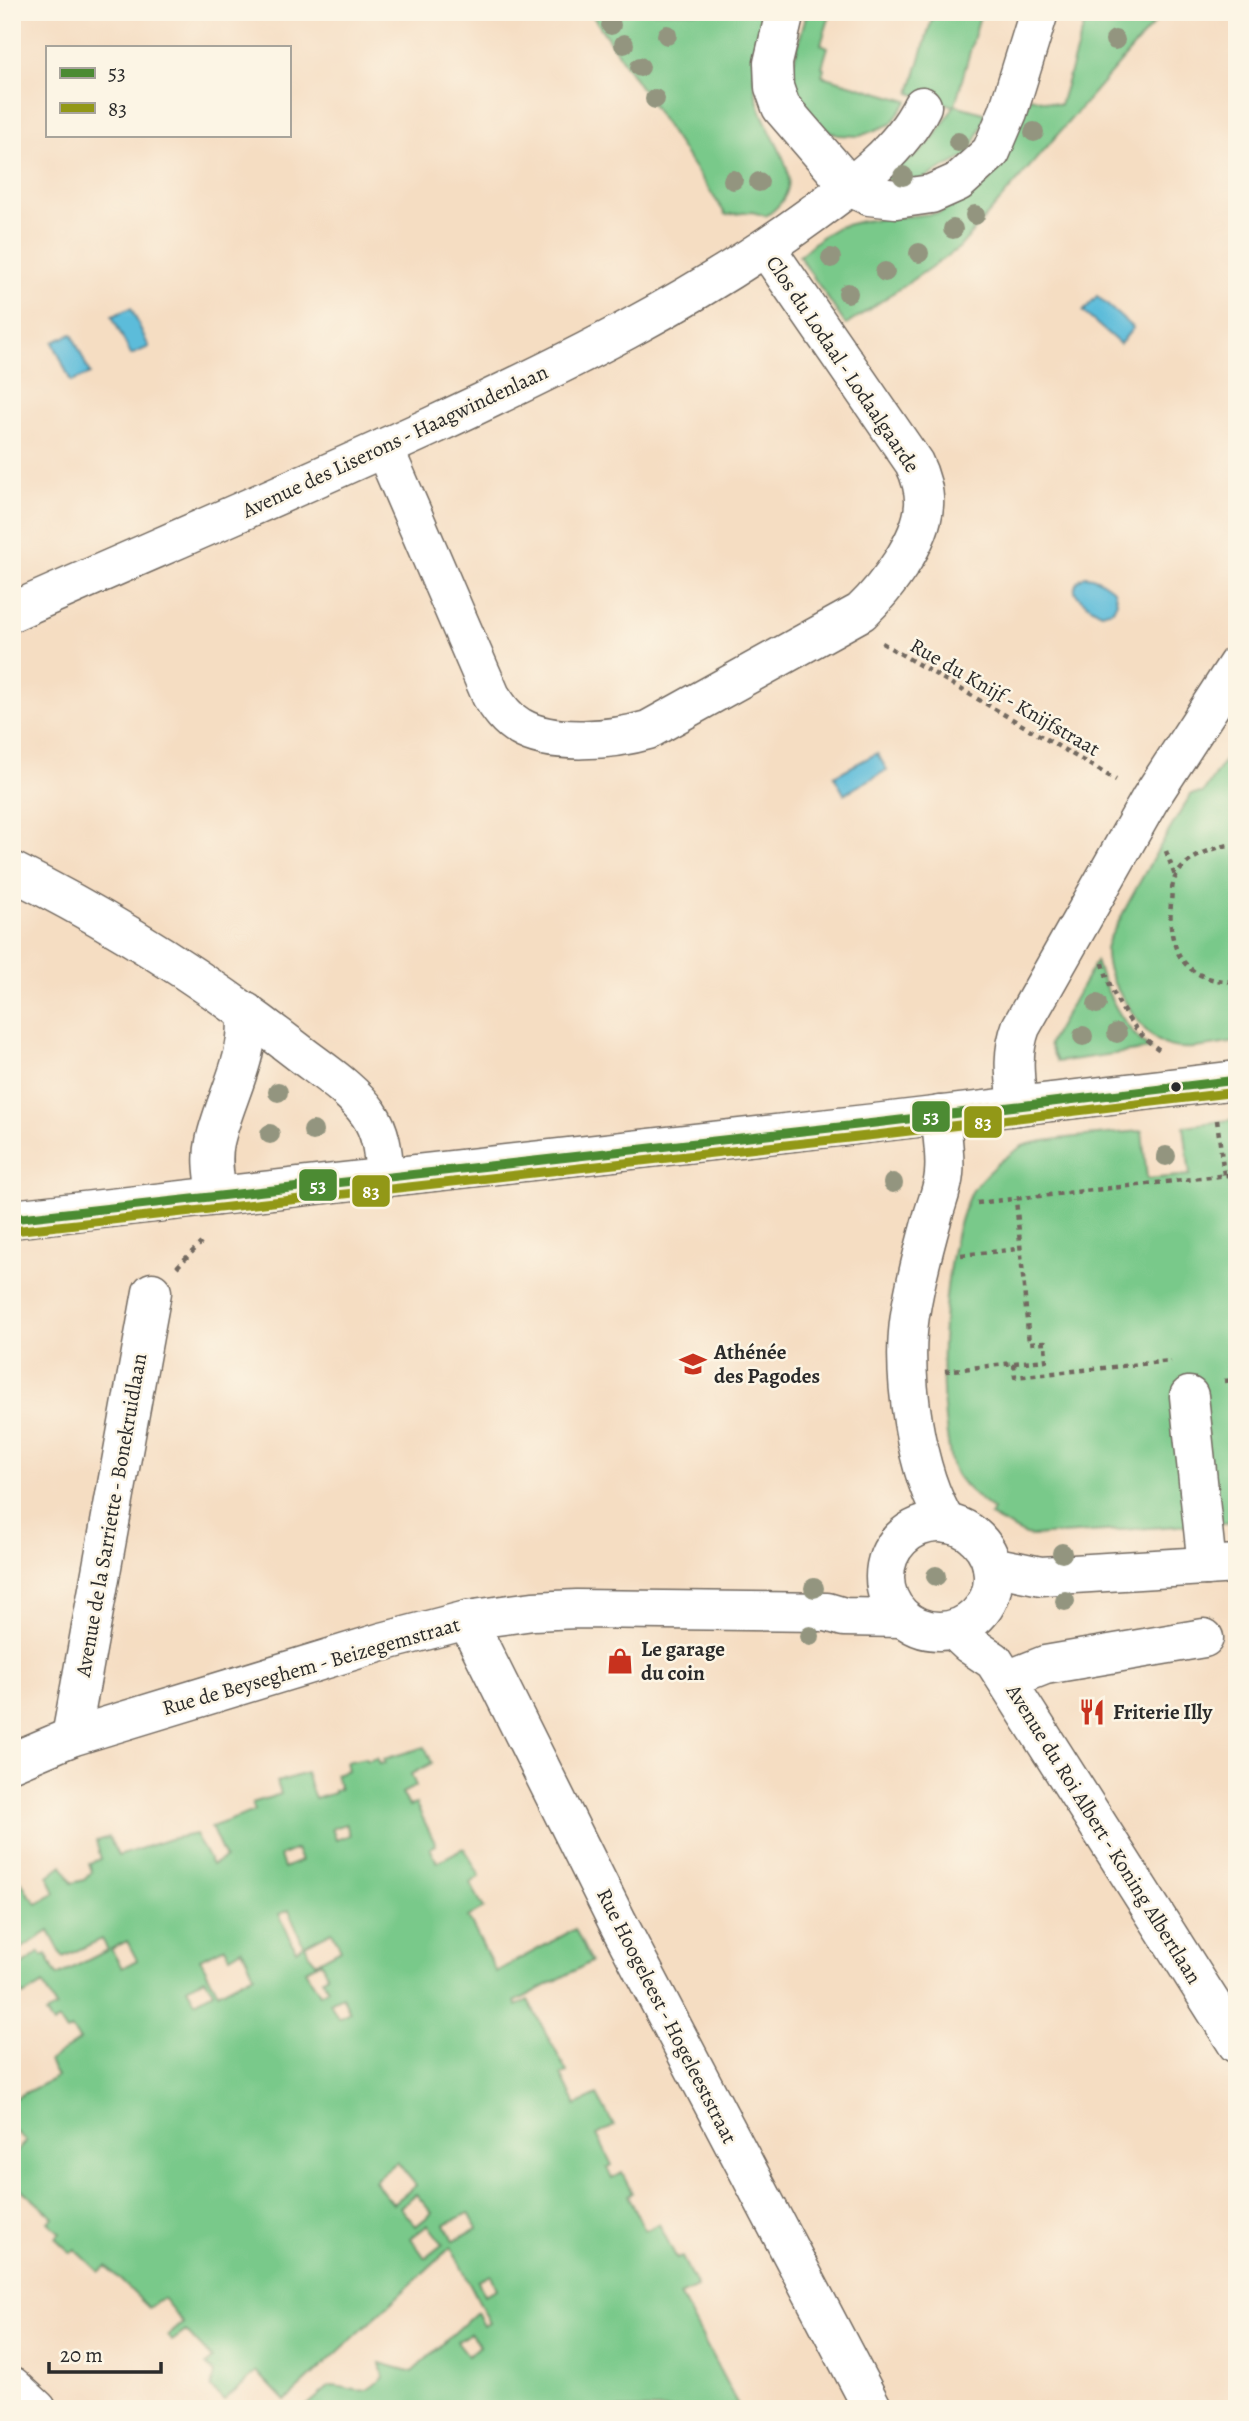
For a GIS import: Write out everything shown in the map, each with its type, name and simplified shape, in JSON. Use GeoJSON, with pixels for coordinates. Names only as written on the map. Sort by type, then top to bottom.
{"type":"FeatureCollection","features":[{"type":"Feature","properties":{"kind":"street"},"geometry":{"type":"LineString","coordinates":[[785,12],[773,63],[774,87],[781,107],[849,187],[869,196],[896,198],[931,194],[958,182],[991,152],[1008,113],[1039,12]]}},
{"type":"Feature","properties":{"kind":"street","name":"Avenue des Liserons - Haagwindenlaan"},"geometry":{"type":"LineString","coordinates":[[12,612],[384,448],[577,356],[766,248],[849,187],[890,150],[922,106]]}},
{"type":"Feature","properties":{"kind":"street","name":"Clos du Lodaal - Lodaalgaarde"},"geometry":{"type":"LineString","coordinates":[[384,448],[485,684],[499,709],[522,729],[551,737],[614,737],[648,730],[855,617],[883,589],[920,524],[924,505],[914,463],[766,248]]}},
{"type":"Feature","properties":{"kind":"street"},"geometry":{"type":"LineString","coordinates":[[1018,1106],[1014,1056],[1021,1027],[1150,799],[1237,665]]}},
{"type":"Feature","properties":{"kind":"street"},"geometry":{"type":"LineString","coordinates":[[12,871],[82,907],[132,937],[246,1012],[359,1102],[376,1125],[382,1144],[386,1176]]}},
{"type":"Feature","properties":{"kind":"street"},"geometry":{"type":"LineString","coordinates":[[217,1196],[213,1161],[215,1140],[241,1060],[246,1035],[246,1012]]}},
{"type":"Feature","properties":{"kind":"street"},"geometry":{"type":"LineString","coordinates":[[12,1219],[1237,1080]]}},
{"type":"Feature","properties":{"kind":"street"},"geometry":{"type":"LineString","coordinates":[[940,1115],[944,1176],[918,1273],[909,1333],[909,1377],[922,1471],[938,1510],[947,1524]]}},
{"type":"Feature","properties":{"kind":"street","name":"Avenue de la Sarriette - Bonekruidlaan"},"geometry":{"type":"LineString","coordinates":[[71,1737],[152,1292]]}},
{"type":"Feature","properties":{"kind":"street"},"geometry":{"type":"LineString","coordinates":[[1194,1380],[1222,1565]]}},
{"type":"Feature","properties":{"kind":"street"},"geometry":{"type":"LineString","coordinates":[[908,1532],[916,1510],[922,1471]]}},
{"type":"Feature","properties":{"kind":"street"},"geometry":{"type":"LineString","coordinates":[[902,1618],[894,1609],[884,1584],[889,1555],[897,1542],[908,1532],[933,1524],[960,1527],[980,1543],[979,1601]]}},
{"type":"Feature","properties":{"kind":"street","name":"Rue de Beyseghem - Beizegemstraat"},"geometry":{"type":"LineString","coordinates":[[12,1762],[71,1737],[382,1642],[467,1620],[521,1612],[577,1609],[827,1612],[844,1617],[902,1618],[918,1628],[936,1632],[979,1601],[1041,1576],[1222,1565]]}},
{"type":"Feature","properties":{"kind":"street","name":"Rue de Beyseghem - Beizegemstraat"},"geometry":{"type":"LineString","coordinates":[[827,1612],[884,1584]]}},
{"type":"Feature","properties":{"kind":"street","name":"Avenue du Roi Albert - Koning Albertlaan"},"geometry":{"type":"LineString","coordinates":[[979,1601],[969,1644],[1000,1670],[1237,2044]]}},
{"type":"Feature","properties":{"kind":"street","name":"Rue Hoogeleest - Hogeleeststraat"},"geometry":{"type":"LineString","coordinates":[[467,1620],[617,1921],[873,2409]]}},
{"type":"Feature","properties":{"kind":"street"},"geometry":{"type":"LineString","coordinates":[[1000,1670],[1204,1638]]}},
{"type":"Feature","properties":{"kind":"street"},"geometry":{"type":"LineString","coordinates":[[12,2386],[37,2409]]}},
{"type":"Feature","properties":{"kind":"path","name":"Rue du Knijf - Knijfstraat"},"geometry":{"type":"LineString","coordinates":[[878,641],[1126,786]]}},
{"type":"Feature","properties":{"kind":"path"},"geometry":{"type":"LineString","coordinates":[[1175,877],[1208,851],[1237,843]]}},
{"type":"Feature","properties":{"kind":"path"},"geometry":{"type":"LineString","coordinates":[[1164,847],[1175,877],[1170,919],[1176,951],[1188,967],[1208,979],[1237,981]]}},
{"type":"Feature","properties":{"kind":"path"},"geometry":{"type":"LineString","coordinates":[[1101,956],[1110,986],[1134,1026],[1146,1040],[1167,1054]]}},
{"type":"Feature","properties":{"kind":"path"},"geometry":{"type":"LineString","coordinates":[[1217,1116],[1224,1175]]}},
{"type":"Feature","properties":{"kind":"path"},"geometry":{"type":"LineString","coordinates":[[975,1203],[1237,1174]]}},
{"type":"Feature","properties":{"kind":"path"},"geometry":{"type":"LineString","coordinates":[[936,1371],[1046,1360],[1045,1342],[1029,1343],[1016,1199]]}},
{"type":"Feature","properties":{"kind":"path"},"geometry":{"type":"LineString","coordinates":[[948,1257],[1019,1249]]}},
{"type":"Feature","properties":{"kind":"path"},"geometry":{"type":"LineString","coordinates":[[1014,1363],[1015,1377],[1237,1380]]}},
{"type":"Feature","properties":{"kind":"green space"},"geometry":{"type":"Polygon","coordinates":[[[590,12],[768,12],[756,54],[754,81],[765,122],[788,174],[785,195],[778,206],[766,216],[752,212],[726,215],[590,12]]]}},
{"type":"Feature","properties":{"kind":"green space"},"geometry":{"type":"Polygon","coordinates":[[[807,12],[831,12],[821,44],[828,47],[822,76],[908,101],[891,124],[860,136],[837,135],[814,123],[801,110],[790,75],[807,12]]]}},
{"type":"Feature","properties":{"kind":"green space"},"geometry":{"type":"Polygon","coordinates":[[[934,12],[981,12],[955,105],[987,114],[969,155],[909,186],[877,176],[904,163],[923,149],[954,106],[910,93],[934,12]]]}},
{"type":"Feature","properties":{"kind":"green space"},"geometry":{"type":"Polygon","coordinates":[[[1088,12],[1164,12],[959,248],[846,325],[799,256],[821,237],[838,227],[862,221],[939,213],[967,199],[989,181],[1006,156],[1030,97],[1060,105],[1088,12]]]}},
{"type":"Feature","properties":{"kind":"green space"},"geometry":{"type":"Polygon","coordinates":[[[1237,741],[1237,1042],[1175,1048],[1153,1037],[1130,1009],[1110,974],[1106,946],[1191,794],[1203,793],[1237,741]]]}},
{"type":"Feature","properties":{"kind":"green space"},"geometry":{"type":"Polygon","coordinates":[[[1096,961],[1117,1010],[1132,1031],[1150,1049],[1057,1062],[1049,1044],[1096,961]]]}},
{"type":"Feature","properties":{"kind":"green space"},"geometry":{"type":"Polygon","coordinates":[[[1237,1119],[1237,1522],[1032,1536],[1025,1535],[990,1516],[993,1510],[965,1486],[953,1468],[944,1410],[944,1316],[948,1283],[959,1223],[972,1191],[999,1163],[1028,1144],[1142,1131],[1147,1179],[1190,1175],[1184,1126],[1237,1119]]]}},
{"type":"Feature","properties":{"kind":"green space"},"geometry":{"type":"Polygon","coordinates":[[[425,1747],[432,1763],[411,1774],[416,1786],[402,1793],[409,1806],[416,1804],[436,1845],[430,1848],[437,1862],[464,1848],[480,1876],[470,1883],[484,1908],[468,1917],[496,1972],[575,1929],[591,1962],[515,2002],[517,2006],[528,2000],[567,2072],[561,2075],[576,2105],[597,2095],[614,2126],[597,2135],[612,2165],[607,2168],[612,2179],[622,2173],[632,2193],[628,2195],[645,2231],[659,2224],[677,2259],[682,2257],[697,2287],[680,2295],[740,2409],[303,2409],[330,2386],[370,2389],[383,2377],[380,2363],[412,2372],[477,2312],[484,2326],[490,2323],[451,2247],[285,2401],[257,2372],[224,2401],[211,2388],[214,2373],[206,2365],[212,2359],[186,2331],[172,2341],[168,2336],[183,2323],[163,2298],[149,2308],[106,2266],[99,2272],[75,2249],[71,2253],[55,2238],[60,2233],[48,2222],[53,2217],[12,2181],[12,2157],[26,2141],[12,2128],[13,2099],[57,2077],[49,2061],[80,2040],[71,2029],[67,2032],[59,2020],[53,2024],[46,2014],[56,2008],[43,1984],[23,1996],[12,1979],[12,1963],[16,1969],[40,1952],[42,1956],[46,1954],[57,1976],[108,1950],[102,1939],[63,1957],[49,1931],[13,1954],[12,1916],[20,1912],[12,1902],[12,1894],[22,1882],[37,1904],[55,1893],[48,1876],[62,1865],[72,1883],[84,1880],[92,1872],[89,1863],[101,1859],[96,1841],[109,1837],[118,1856],[195,1834],[212,1865],[225,1858],[211,1827],[255,1811],[252,1803],[281,1794],[277,1782],[306,1773],[315,1799],[340,1789],[335,1774],[348,1770],[346,1762],[377,1758],[380,1764],[385,1763],[384,1759],[425,1747]],[[346,1824],[332,1828],[336,1840],[350,1835],[346,1824]],[[296,1849],[280,1856],[284,1868],[301,1861],[296,1849]],[[289,1910],[279,1914],[296,1950],[303,1945],[289,1910]],[[332,1931],[305,1945],[315,1963],[341,1949],[332,1931]],[[127,1941],[111,1949],[122,1968],[137,1960],[127,1941]],[[225,1947],[200,1959],[218,1993],[254,1974],[242,1949],[230,1956],[225,1947]],[[321,1962],[305,1970],[320,1994],[328,1989],[322,1979],[327,1975],[321,1962]],[[205,1978],[187,1988],[195,2002],[213,1992],[205,1978]],[[342,1996],[330,2002],[338,2018],[350,2012],[342,1996]],[[397,2162],[374,2181],[393,2204],[416,2185],[397,2162]],[[416,2194],[400,2207],[416,2226],[432,2213],[416,2194]],[[469,2213],[445,2224],[453,2241],[477,2228],[469,2213]],[[428,2225],[411,2238],[425,2258],[443,2244],[428,2225]],[[491,2275],[478,2281],[484,2295],[497,2289],[491,2275]],[[470,2333],[457,2342],[468,2356],[480,2346],[470,2333]]]}},
{"type":"Feature","properties":{"kind":"water"},"geometry":{"type":"Polygon","coordinates":[[[1097,296],[1133,328],[1120,344],[1083,312],[1097,296]]]}},
{"type":"Feature","properties":{"kind":"water"},"geometry":{"type":"Polygon","coordinates":[[[131,308],[149,347],[131,355],[112,316],[131,308]]]}},
{"type":"Feature","properties":{"kind":"water"},"geometry":{"type":"Polygon","coordinates":[[[72,334],[90,374],[71,382],[53,342],[72,334]]]}},
{"type":"Feature","properties":{"kind":"water"},"geometry":{"type":"Polygon","coordinates":[[[1085,576],[1097,579],[1114,590],[1117,602],[1113,610],[1101,613],[1078,597],[1075,587],[1085,576]]]}},
{"type":"Feature","properties":{"kind":"water"},"geometry":{"type":"Polygon","coordinates":[[[877,753],[887,770],[844,794],[834,776],[877,753]]]}},
{"type":"Feature","properties":{"kind":"transit line","name":"53"},"geometry":{"type":"LineString","coordinates":[[12,1219],[1237,1080]]}},
{"type":"Feature","properties":{"kind":"transit line","name":"83"},"geometry":{"type":"LineString","coordinates":[[13,1231],[1237,1092]]}},
{"type":"Feature","properties":{"kind":"place","name":"Athénée des Pagodes"},"geometry":{"type":"Point","coordinates":[693,1364]}},
{"type":"Feature","properties":{"kind":"place","name":"Le garage du coin"},"geometry":{"type":"Point","coordinates":[620,1661]}},
{"type":"Feature","properties":{"kind":"place","name":"Friterie Illy"},"geometry":{"type":"Point","coordinates":[1092,1712]}}]}
